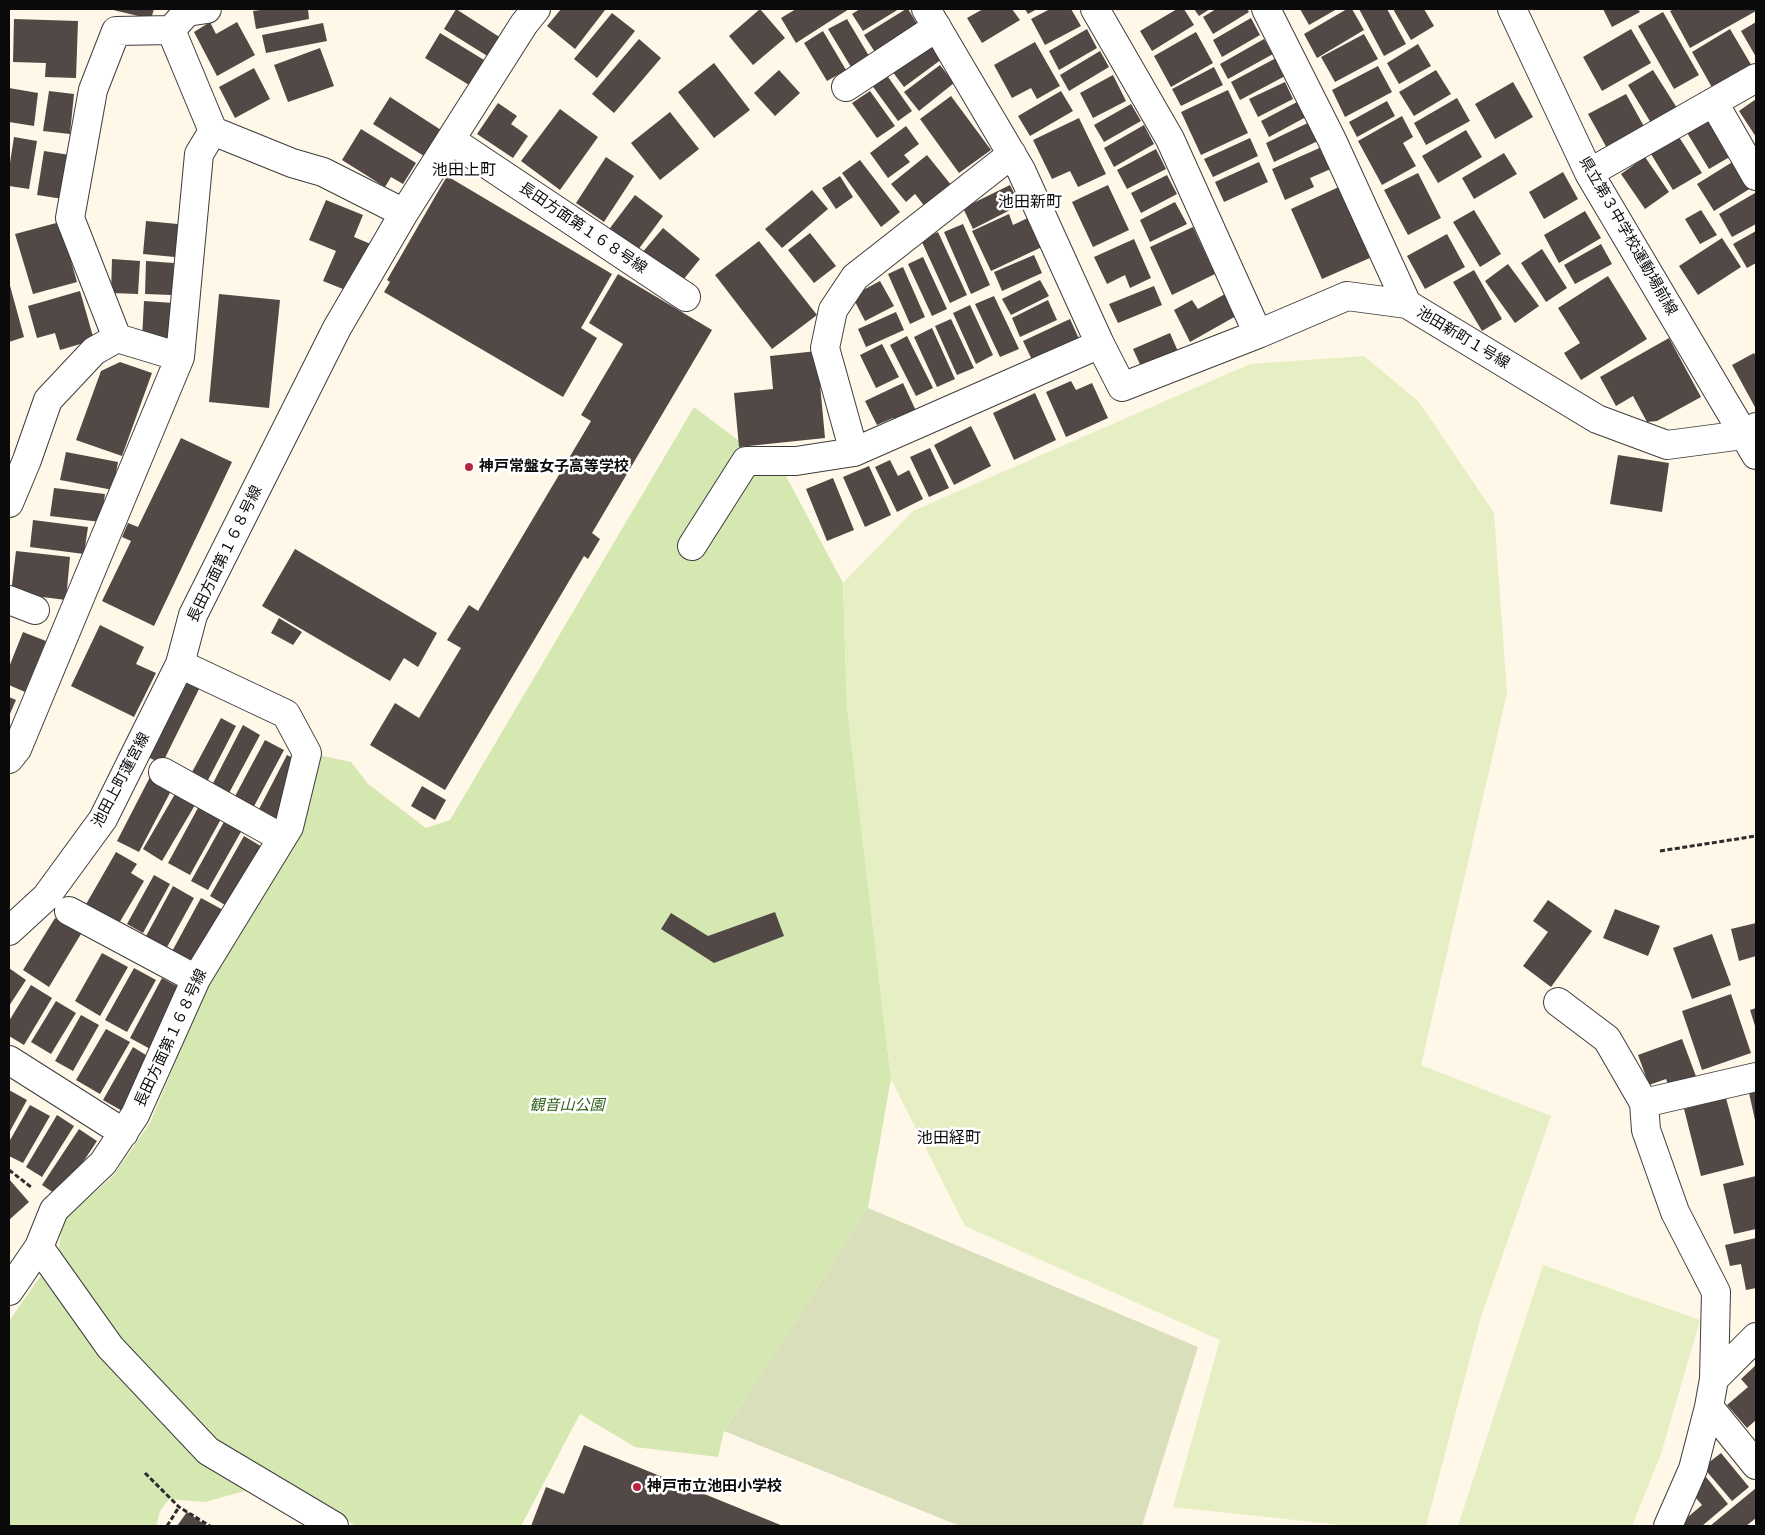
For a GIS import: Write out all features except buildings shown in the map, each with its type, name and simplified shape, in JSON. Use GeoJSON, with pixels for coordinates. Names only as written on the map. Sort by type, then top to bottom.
{"type":"FeatureCollection","features":[{"type":"Feature","properties":{"kind":"street"},"geometry":{"type":"LineString","coordinates":[[117,338],[70,218],[93,90],[116,31],[172,30],[187,12],[207,9]]}},
{"type":"Feature","properties":{"kind":"street"},"geometry":{"type":"LineString","coordinates":[[451,140],[536,9]]}},
{"type":"Feature","properties":{"kind":"street"},"geometry":{"type":"LineString","coordinates":[[1095,9],[1170,139],[1258,334]]}},
{"type":"Feature","properties":{"kind":"street"},"geometry":{"type":"LineString","coordinates":[[1266,9],[1332,140],[1407,304]]}},
{"type":"Feature","properties":{"kind":"street","name":"県立第３中学校運動場前線"},"geometry":{"type":"LineString","coordinates":[[1512,9],[1590,173],[1752,439]]}},
{"type":"Feature","properties":{"kind":"street"},"geometry":{"type":"LineString","coordinates":[[692,546],[746,461],[796,461],[854,452],[1100,344],[1021,170],[932,18],[846,87]]}},
{"type":"Feature","properties":{"kind":"street"},"geometry":{"type":"LineString","coordinates":[[172,30],[213,131],[292,163],[324,172],[404,213]]}},
{"type":"Feature","properties":{"kind":"street"},"geometry":{"type":"LineString","coordinates":[[1590,173],[1756,78]]}},
{"type":"Feature","properties":{"kind":"street"},"geometry":{"type":"LineString","coordinates":[[1714,103],[1756,176]]}},
{"type":"Feature","properties":{"kind":"street"},"geometry":{"type":"LineString","coordinates":[[9,759],[17,749],[180,357],[199,154],[213,131]]}},
{"type":"Feature","properties":{"kind":"street","name":"長田方面第１６８号線"},"geometry":{"type":"LineString","coordinates":[[9,1292],[39,1248],[54,1210],[103,1163],[135,1116],[196,979],[289,826],[307,753],[286,714],[180,664],[192,615],[337,328],[404,213],[451,140],[686,297]]}},
{"type":"Feature","properties":{"kind":"street"},"geometry":{"type":"LineString","coordinates":[[854,452],[825,348],[833,310],[855,277],[1012,154]]}},
{"type":"Feature","properties":{"kind":"street","name":"池田新町１号線"},"geometry":{"type":"LineString","coordinates":[[1100,344],[1122,387],[1258,334],[1346,296],[1407,304],[1597,419],[1667,445],[1752,439]]}},
{"type":"Feature","properties":{"kind":"street"},"geometry":{"type":"LineString","coordinates":[[9,503],[27,460],[48,400],[94,351],[117,338],[180,357]]}},
{"type":"Feature","properties":{"kind":"street"},"geometry":{"type":"LineString","coordinates":[[9,600],[36,610]]}},
{"type":"Feature","properties":{"kind":"street","name":"池田上町蓮宮線"},"geometry":{"type":"LineString","coordinates":[[9,931],[46,897],[103,818],[180,664]]}},
{"type":"Feature","properties":{"kind":"street"},"geometry":{"type":"LineString","coordinates":[[163,772],[282,838]]}},
{"type":"Feature","properties":{"kind":"street"},"geometry":{"type":"LineString","coordinates":[[69,911],[196,979]]}},
{"type":"Feature","properties":{"kind":"street"},"geometry":{"type":"LineString","coordinates":[[1558,1002],[1607,1038],[1644,1102],[1646,1130],[1675,1212],[1716,1292],[1714,1379],[1709,1407],[1693,1469],[1668,1526]]}},
{"type":"Feature","properties":{"kind":"street"},"geometry":{"type":"LineString","coordinates":[[9,1060],[124,1133]]}},
{"type":"Feature","properties":{"kind":"street"},"geometry":{"type":"LineString","coordinates":[[1644,1102],[1756,1077]]}},
{"type":"Feature","properties":{"kind":"street"},"geometry":{"type":"LineString","coordinates":[[39,1248],[110,1347],[208,1451],[334,1526]]}},
{"type":"Feature","properties":{"kind":"street"},"geometry":{"type":"LineString","coordinates":[[1714,1379],[1756,1337]]}},
{"type":"Feature","properties":{"kind":"street"},"geometry":{"type":"LineString","coordinates":[[1709,1407],[1756,1465]]}},
{"type":"Feature","properties":{"kind":"path"},"geometry":{"type":"LineString","coordinates":[[1660,851],[1756,836]]}},
{"type":"Feature","properties":{"kind":"path"},"geometry":{"type":"LineString","coordinates":[[9,1170],[38,1192]]}},
{"type":"Feature","properties":{"kind":"path"},"geometry":{"type":"LineString","coordinates":[[145,1473],[179,1507],[210,1526]]}},
{"type":"Feature","properties":{"kind":"path"},"geometry":{"type":"LineString","coordinates":[[167,1526],[179,1507]]}},
{"type":"Feature","properties":{"kind":"green space"},"geometry":{"type":"Polygon","coordinates":[[[1364,356],[1419,402],[1494,513],[1507,693],[1421,1065],[1551,1116],[1480,1320],[1426,1526],[1351,1526],[1173,1507],[1220,1340],[965,1226],[891,1079],[847,707],[843,583],[913,511],[1250,364],[1364,356]]]}},
{"type":"Feature","properties":{"kind":"green space","name":"観音山公園"},"geometry":{"type":"Polygon","coordinates":[[[694,407],[786,476],[843,583],[847,707],[891,1079],[868,1208],[724,1431],[718,1457],[635,1447],[580,1414],[521,1526],[356,1526],[281,1481],[205,1502],[169,1499],[160,1511],[156,1526],[9,1526],[9,1321],[59,1250],[62,1222],[113,1176],[150,1123],[207,986],[318,755],[351,762],[368,784],[426,828],[450,820],[694,407]]]}},
{"type":"Feature","properties":{"kind":"green space"},"geometry":{"type":"Polygon","coordinates":[[[868,1208],[1198,1347],[1142,1526],[960,1526],[724,1431],[868,1208]]]}},
{"type":"Feature","properties":{"kind":"green space"},"geometry":{"type":"Polygon","coordinates":[[[1543,1265],[1700,1320],[1661,1454],[1632,1526],[1458,1526],[1543,1265]]]}},
{"type":"Feature","properties":{"kind":"place","name":"神戸常盤女子高等学校"},"geometry":{"type":"Point","coordinates":[469,467]}},
{"type":"Feature","properties":{"kind":"place","name":"神戸市立池田小学校"},"geometry":{"type":"Point","coordinates":[637,1487]}},
{"type":"Feature","properties":{"kind":"district","name":"池田上町"},"geometry":{"type":"Point","coordinates":[464,170]}},
{"type":"Feature","properties":{"kind":"district","name":"池田新町"},"geometry":{"type":"Point","coordinates":[1030,202]}},
{"type":"Feature","properties":{"kind":"district","name":"池田経町"},"geometry":{"type":"Point","coordinates":[949,1138]}}]}
